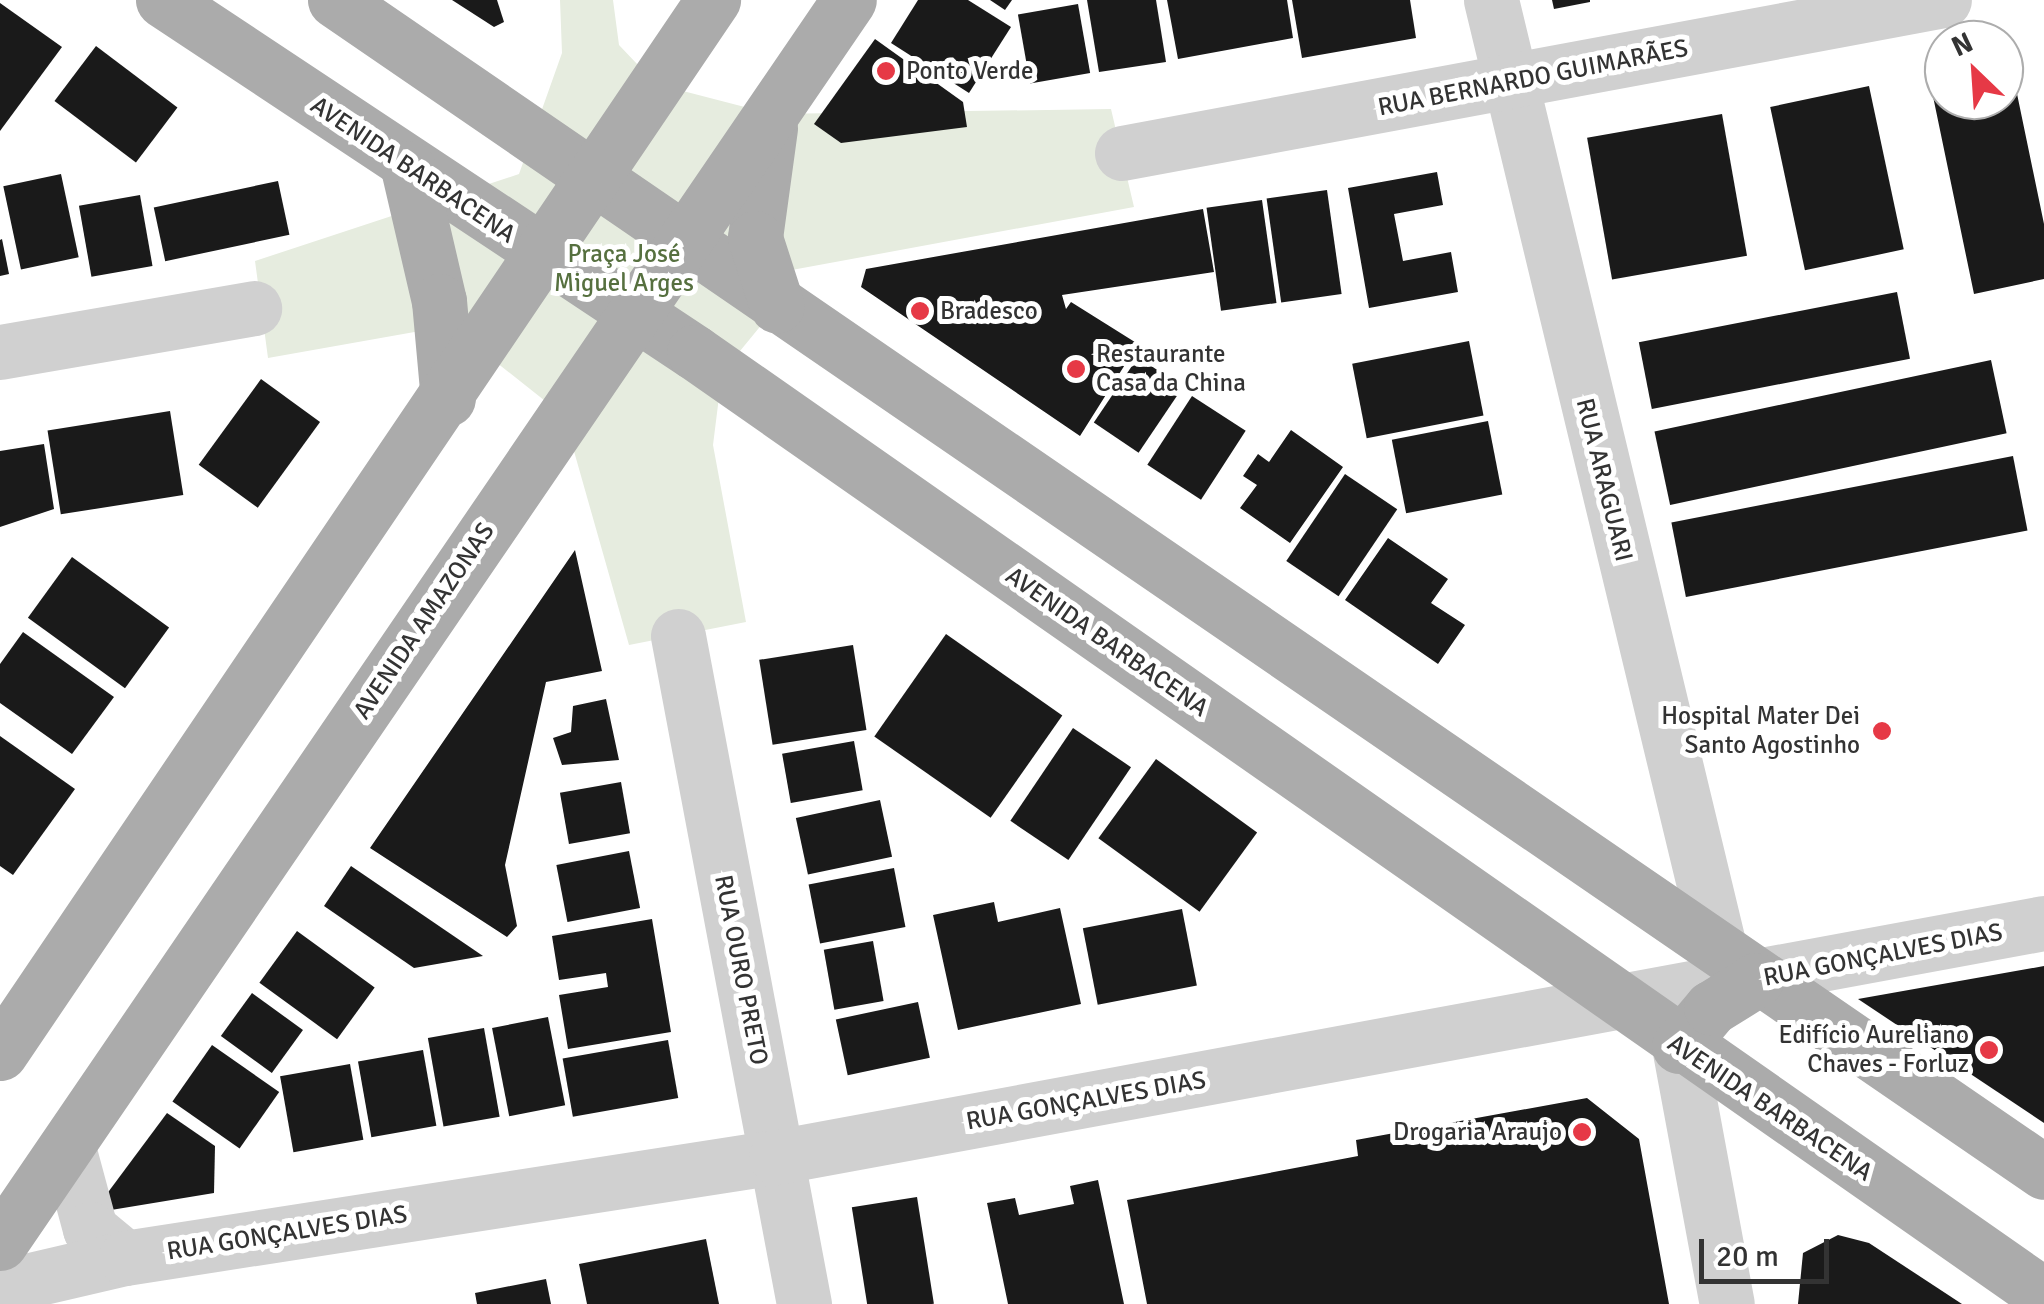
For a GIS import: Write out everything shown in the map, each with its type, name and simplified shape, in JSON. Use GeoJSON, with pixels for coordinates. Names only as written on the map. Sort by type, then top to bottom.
{"type":"FeatureCollection","features":[{"type":"Feature","properties":{"kind":"main road","name":"AVENIDA BARBACENA"},"geometry":{"type":"LineString","coordinates":[[163,0],[542,258],[636,316],[1617,1004],[2044,1294]]}},
{"type":"Feature","properties":{"kind":"main road"},"geometry":{"type":"LineString","coordinates":[[336,0],[1739,969],[2044,1172]]}},
{"type":"Feature","properties":{"kind":"main road"},"geometry":{"type":"LineString","coordinates":[[0,1053],[448,399],[713,0]]}},
{"type":"Feature","properties":{"kind":"main road","name":"AVENIDA AMAZONAS"},"geometry":{"type":"LineString","coordinates":[[0,1243],[68,1151],[849,0]]}},
{"type":"Feature","properties":{"kind":"main road"},"geometry":{"type":"LineString","coordinates":[[772,114],[755,238],[777,306]]}},
{"type":"Feature","properties":{"kind":"main road"},"geometry":{"type":"LineString","coordinates":[[408,168],[440,301],[448,399]]}},
{"type":"Feature","properties":{"kind":"main road"},"geometry":{"type":"LineString","coordinates":[[1679,1046],[1739,969]]}},
{"type":"Feature","properties":{"kind":"street","name":"RUA ARAGUARI"},"geometry":{"type":"LineString","coordinates":[[1491,0],[1506,84],[1739,969]]}},
{"type":"Feature","properties":{"kind":"street","name":"RUA BERNARDO GUIMARÃES"},"geometry":{"type":"LineString","coordinates":[[1122,152],[1944,0]]}},
{"type":"Feature","properties":{"kind":"street"},"geometry":{"type":"LineString","coordinates":[[0,352],[254,308]]}},
{"type":"Feature","properties":{"kind":"street","name":"RUA OURO PRETO"},"geometry":{"type":"LineString","coordinates":[[678,636],[804,1304]]}},
{"type":"Feature","properties":{"kind":"street","name":"RUA GONÇALVES DIAS"},"geometry":{"type":"LineString","coordinates":[[0,1287],[124,1258],[776,1157],[1617,1004],[1739,969],[2044,923]]}},
{"type":"Feature","properties":{"kind":"street"},"geometry":{"type":"LineString","coordinates":[[1679,1046],[1727,1304]]}},
{"type":"Feature","properties":{"kind":"street"},"geometry":{"type":"LineString","coordinates":[[68,1151],[90,1229],[124,1258]]}},
{"type":"Feature","properties":{"kind":"green space","name":"Praça José Miguel Arges"},"geometry":{"type":"Polygon","coordinates":[[[560,0],[613,0],[619,45],[656,84],[772,114],[1111,109],[1134,207],[770,274],[777,306],[722,373],[713,445],[746,622],[629,645],[564,416],[482,351],[437,328],[268,358],[255,261],[519,174],[562,53],[560,0]]]}},
{"type":"Feature","properties":{"kind":"building"},"geometry":{"type":"Polygon","coordinates":[[[452,0],[497,0],[504,22],[494,27],[452,0]]]}},
{"type":"Feature","properties":{"kind":"building"},"geometry":{"type":"Polygon","coordinates":[[[918,0],[968,0],[1011,27],[969,93],[891,43],[918,0]]]}},
{"type":"Feature","properties":{"kind":"building"},"geometry":{"type":"Polygon","coordinates":[[[990,0],[1012,0],[1005,10],[990,0]]]}},
{"type":"Feature","properties":{"kind":"building"},"geometry":{"type":"Polygon","coordinates":[[[1087,0],[1156,0],[1166,62],[1099,72],[1087,0]]]}},
{"type":"Feature","properties":{"kind":"building"},"geometry":{"type":"Polygon","coordinates":[[[1167,0],[1287,0],[1293,38],[1178,59],[1167,0]]]}},
{"type":"Feature","properties":{"kind":"building"},"geometry":{"type":"Polygon","coordinates":[[[1292,0],[1410,0],[1416,38],[1302,58],[1292,0]]]}},
{"type":"Feature","properties":{"kind":"building"},"geometry":{"type":"Polygon","coordinates":[[[1552,0],[1590,0],[1590,2],[1554,9],[1552,0]]]}},
{"type":"Feature","properties":{"kind":"building"},"geometry":{"type":"Polygon","coordinates":[[[0,3],[62,47],[0,131],[0,3]]]}},
{"type":"Feature","properties":{"kind":"building"},"geometry":{"type":"Polygon","coordinates":[[[1078,4],[1090,73],[1030,84],[1018,15],[1078,4]]]}},
{"type":"Feature","properties":{"kind":"building","name":"Ponto Verde"},"geometry":{"type":"Polygon","coordinates":[[[875,39],[963,102],[967,127],[841,143],[814,124],[875,39]]]}},
{"type":"Feature","properties":{"kind":"building"},"geometry":{"type":"Polygon","coordinates":[[[96,46],[177,107],[136,162],[54,101],[96,46]]]}},
{"type":"Feature","properties":{"kind":"building"},"geometry":{"type":"Polygon","coordinates":[[[1869,86],[1904,249],[1805,270],[1770,107],[1869,86]]]}},
{"type":"Feature","properties":{"kind":"building"},"geometry":{"type":"Polygon","coordinates":[[[1722,114],[1747,256],[1612,280],[1587,138],[1722,114]]]}},
{"type":"Feature","properties":{"kind":"building"},"geometry":{"type":"Polygon","coordinates":[[[1938,120],[2022,120],[2044,224],[2044,279],[1974,294],[1938,120]]]}},
{"type":"Feature","properties":{"kind":"building"},"geometry":{"type":"Polygon","coordinates":[[[1437,172],[1443,205],[1394,214],[1403,261],[1451,252],[1458,292],[1369,308],[1348,188],[1437,172]]]}},
{"type":"Feature","properties":{"kind":"building"},"geometry":{"type":"Polygon","coordinates":[[[61,174],[79,257],[21,269],[3,186],[61,174]]]}},
{"type":"Feature","properties":{"kind":"building"},"geometry":{"type":"Polygon","coordinates":[[[278,181],[289,235],[165,261],[154,207],[278,181]]]}},
{"type":"Feature","properties":{"kind":"building"},"geometry":{"type":"Polygon","coordinates":[[[1327,190],[1342,294],[1281,302],[1267,198],[1327,190]]]}},
{"type":"Feature","properties":{"kind":"building"},"geometry":{"type":"Polygon","coordinates":[[[140,195],[153,266],[91,277],[79,206],[140,195]]]}},
{"type":"Feature","properties":{"kind":"building"},"geometry":{"type":"Polygon","coordinates":[[[1262,200],[1276,303],[1221,311],[1207,208],[1262,200]]]}},
{"type":"Feature","properties":{"kind":"building"},"geometry":{"type":"Polygon","coordinates":[[[1203,209],[1214,272],[1062,295],[1066,309],[1071,302],[1138,344],[1080,436],[861,287],[866,269],[1203,209]]]}},
{"type":"Feature","properties":{"kind":"building"},"geometry":{"type":"Polygon","coordinates":[[[0,240],[9,274],[0,276],[0,240]]]}},
{"type":"Feature","properties":{"kind":"building"},"geometry":{"type":"Polygon","coordinates":[[[1897,292],[1910,359],[1652,409],[1639,342],[1897,292]]]}},
{"type":"Feature","properties":{"kind":"building"},"geometry":{"type":"Polygon","coordinates":[[[1469,341],[1484,416],[1367,438],[1352,364],[1469,341]]]}},
{"type":"Feature","properties":{"kind":"building"},"geometry":{"type":"Polygon","coordinates":[[[1138,357],[1183,387],[1139,453],[1094,422],[1138,357]]]}},
{"type":"Feature","properties":{"kind":"building"},"geometry":{"type":"Polygon","coordinates":[[[1991,360],[2007,433],[1670,505],[1655,432],[1991,360]]]}},
{"type":"Feature","properties":{"kind":"building"},"geometry":{"type":"Polygon","coordinates":[[[261,379],[320,422],[258,508],[199,465],[261,379]]]}},
{"type":"Feature","properties":{"kind":"building"},"geometry":{"type":"Polygon","coordinates":[[[1192,396],[1246,431],[1201,500],[1147,465],[1192,396]]]}},
{"type":"Feature","properties":{"kind":"building"},"geometry":{"type":"Polygon","coordinates":[[[170,411],[183,495],[61,514],[48,430],[170,411]]]}},
{"type":"Feature","properties":{"kind":"building"},"geometry":{"type":"Polygon","coordinates":[[[1488,421],[1502,495],[1406,513],[1392,440],[1488,421]]]}},
{"type":"Feature","properties":{"kind":"building"},"geometry":{"type":"Polygon","coordinates":[[[1291,430],[1343,467],[1290,543],[1240,508],[1257,485],[1243,476],[1258,454],[1269,462],[1291,430]]]}},
{"type":"Feature","properties":{"kind":"building"},"geometry":{"type":"Polygon","coordinates":[[[44,444],[54,509],[0,527],[0,451],[44,444]]]}},
{"type":"Feature","properties":{"kind":"building"},"geometry":{"type":"Polygon","coordinates":[[[2013,456],[2028,531],[1686,597],[1671,522],[2013,456]]]}},
{"type":"Feature","properties":{"kind":"building"},"geometry":{"type":"Polygon","coordinates":[[[1345,474],[1397,509],[1339,596],[1286,561],[1345,474]]]}},
{"type":"Feature","properties":{"kind":"building"},"geometry":{"type":"Polygon","coordinates":[[[1388,538],[1448,579],[1431,603],[1465,625],[1438,664],[1345,600],[1388,538]]]}},
{"type":"Feature","properties":{"kind":"building"},"geometry":{"type":"Polygon","coordinates":[[[575,550],[602,671],[546,682],[505,865],[517,926],[507,937],[370,848],[575,550]]]}},
{"type":"Feature","properties":{"kind":"building"},"geometry":{"type":"Polygon","coordinates":[[[72,557],[169,628],[125,688],[28,618],[72,557]]]}},
{"type":"Feature","properties":{"kind":"building"},"geometry":{"type":"Polygon","coordinates":[[[23,632],[114,697],[72,754],[0,703],[0,664],[23,632]]]}},
{"type":"Feature","properties":{"kind":"building"},"geometry":{"type":"Polygon","coordinates":[[[946,634],[1062,715],[991,818],[874,736],[946,634]]]}},
{"type":"Feature","properties":{"kind":"building"},"geometry":{"type":"Polygon","coordinates":[[[853,645],[866,730],[773,745],[759,660],[853,645]]]}},
{"type":"Feature","properties":{"kind":"building"},"geometry":{"type":"Polygon","coordinates":[[[606,699],[619,760],[562,765],[553,738],[571,732],[573,706],[606,699]]]}},
{"type":"Feature","properties":{"kind":"building"},"geometry":{"type":"Polygon","coordinates":[[[1073,728],[1131,767],[1068,860],[1010,821],[1073,728]]]}},
{"type":"Feature","properties":{"kind":"building"},"geometry":{"type":"Polygon","coordinates":[[[0,736],[75,789],[13,875],[0,866],[0,736]]]}},
{"type":"Feature","properties":{"kind":"building"},"geometry":{"type":"Polygon","coordinates":[[[854,741],[863,790],[791,803],[782,754],[854,741]]]}},
{"type":"Feature","properties":{"kind":"building"},"geometry":{"type":"Polygon","coordinates":[[[1156,759],[1257,832],[1200,912],[1098,838],[1156,759]]]}},
{"type":"Feature","properties":{"kind":"building"},"geometry":{"type":"Polygon","coordinates":[[[621,782],[630,833],[569,844],[560,793],[621,782]]]}},
{"type":"Feature","properties":{"kind":"building"},"geometry":{"type":"Polygon","coordinates":[[[880,800],[892,857],[808,875],[796,818],[880,800]]]}},
{"type":"Feature","properties":{"kind":"building"},"geometry":{"type":"Polygon","coordinates":[[[629,851],[640,908],[567,922],[556,865],[629,851]]]}},
{"type":"Feature","properties":{"kind":"building"},"geometry":{"type":"Polygon","coordinates":[[[351,866],[483,956],[414,968],[324,906],[351,866]]]}},
{"type":"Feature","properties":{"kind":"building"},"geometry":{"type":"Polygon","coordinates":[[[894,868],[905,927],[820,943],[809,885],[894,868]]]}},
{"type":"Feature","properties":{"kind":"building"},"geometry":{"type":"Polygon","coordinates":[[[994,902],[998,922],[1060,908],[1081,1004],[958,1030],[933,915],[994,902]]]}},
{"type":"Feature","properties":{"kind":"building"},"geometry":{"type":"Polygon","coordinates":[[[1182,909],[1197,986],[1098,1005],[1083,928],[1182,909]]]}},
{"type":"Feature","properties":{"kind":"building"},"geometry":{"type":"Polygon","coordinates":[[[652,919],[671,1032],[568,1049],[559,995],[608,987],[606,973],[559,980],[552,936],[652,919]]]}},
{"type":"Feature","properties":{"kind":"building"},"geometry":{"type":"Polygon","coordinates":[[[297,931],[375,987],[337,1039],[259,983],[297,931]]]}},
{"type":"Feature","properties":{"kind":"building"},"geometry":{"type":"Polygon","coordinates":[[[873,941],[884,1001],[834,1010],[824,950],[873,941]]]}},
{"type":"Feature","properties":{"kind":"building","name":"Edifício Aureliano Chaves - Forluz"},"geometry":{"type":"Polygon","coordinates":[[[2044,966],[2044,1123],[1858,999],[2044,966]]]}},
{"type":"Feature","properties":{"kind":"building"},"geometry":{"type":"Polygon","coordinates":[[[252,993],[303,1030],[272,1073],[221,1036],[252,993]]]}},
{"type":"Feature","properties":{"kind":"building"},"geometry":{"type":"Polygon","coordinates":[[[918,1002],[930,1058],[848,1075],[836,1019],[918,1002]]]}},
{"type":"Feature","properties":{"kind":"building"},"geometry":{"type":"Polygon","coordinates":[[[548,1017],[565,1105],[509,1116],[492,1028],[548,1017]]]}},
{"type":"Feature","properties":{"kind":"building"},"geometry":{"type":"Polygon","coordinates":[[[484,1028],[500,1117],[443,1127],[428,1038],[484,1028]]]}},
{"type":"Feature","properties":{"kind":"building"},"geometry":{"type":"Polygon","coordinates":[[[668,1040],[678,1098],[573,1117],[563,1059],[668,1040]]]}},
{"type":"Feature","properties":{"kind":"building"},"geometry":{"type":"Polygon","coordinates":[[[212,1045],[279,1092],[240,1149],[172,1102],[212,1045]]]}},
{"type":"Feature","properties":{"kind":"building"},"geometry":{"type":"Polygon","coordinates":[[[423,1050],[436,1126],[371,1137],[358,1061],[423,1050]]]}},
{"type":"Feature","properties":{"kind":"building"},"geometry":{"type":"Polygon","coordinates":[[[350,1064],[363,1140],[293,1152],[280,1076],[350,1064]]]}},
{"type":"Feature","properties":{"kind":"building"},"geometry":{"type":"Polygon","coordinates":[[[1587,1098],[1639,1139],[1669,1304],[1147,1304],[1127,1200],[1358,1156],[1356,1140],[1587,1098]]]}},
{"type":"Feature","properties":{"kind":"building"},"geometry":{"type":"Polygon","coordinates":[[[167,1113],[215,1146],[214,1193],[111,1210],[106,1195],[167,1113]]]}},
{"type":"Feature","properties":{"kind":"building"},"geometry":{"type":"Polygon","coordinates":[[[1098,1180],[1124,1304],[1008,1304],[987,1203],[1015,1198],[1019,1215],[1074,1204],[1070,1186],[1098,1180]]]}},
{"type":"Feature","properties":{"kind":"building"},"geometry":{"type":"Polygon","coordinates":[[[917,1197],[934,1304],[867,1304],[852,1207],[917,1197]]]}},
{"type":"Feature","properties":{"kind":"building"},"geometry":{"type":"Polygon","coordinates":[[[1838,1235],[1869,1243],[1962,1304],[1798,1304],[1803,1253],[1838,1235]]]}},
{"type":"Feature","properties":{"kind":"building"},"geometry":{"type":"Polygon","coordinates":[[[706,1239],[719,1304],[587,1304],[579,1264],[706,1239]]]}},
{"type":"Feature","properties":{"kind":"building"},"geometry":{"type":"Polygon","coordinates":[[[546,1279],[551,1304],[477,1304],[475,1293],[546,1279]]]}},
{"type":"Feature","properties":{"kind":"place","name":"Ponto Verde"},"geometry":{"type":"Point","coordinates":[886,71]}},
{"type":"Feature","properties":{"kind":"place","name":"Bradesco"},"geometry":{"type":"Point","coordinates":[920,311]}},
{"type":"Feature","properties":{"kind":"place","name":"Restaurante Casa da China"},"geometry":{"type":"Point","coordinates":[1076,369]}},
{"type":"Feature","properties":{"kind":"place","name":"Hospital Mater Dei Santo Agostinho"},"geometry":{"type":"Point","coordinates":[1882,731]}},
{"type":"Feature","properties":{"kind":"place","name":"Edifício Aureliano Chaves - Forluz"},"geometry":{"type":"Point","coordinates":[1989,1050]}},
{"type":"Feature","properties":{"kind":"place","name":"Drogaria Araujo"},"geometry":{"type":"Point","coordinates":[1582,1132]}}]}
